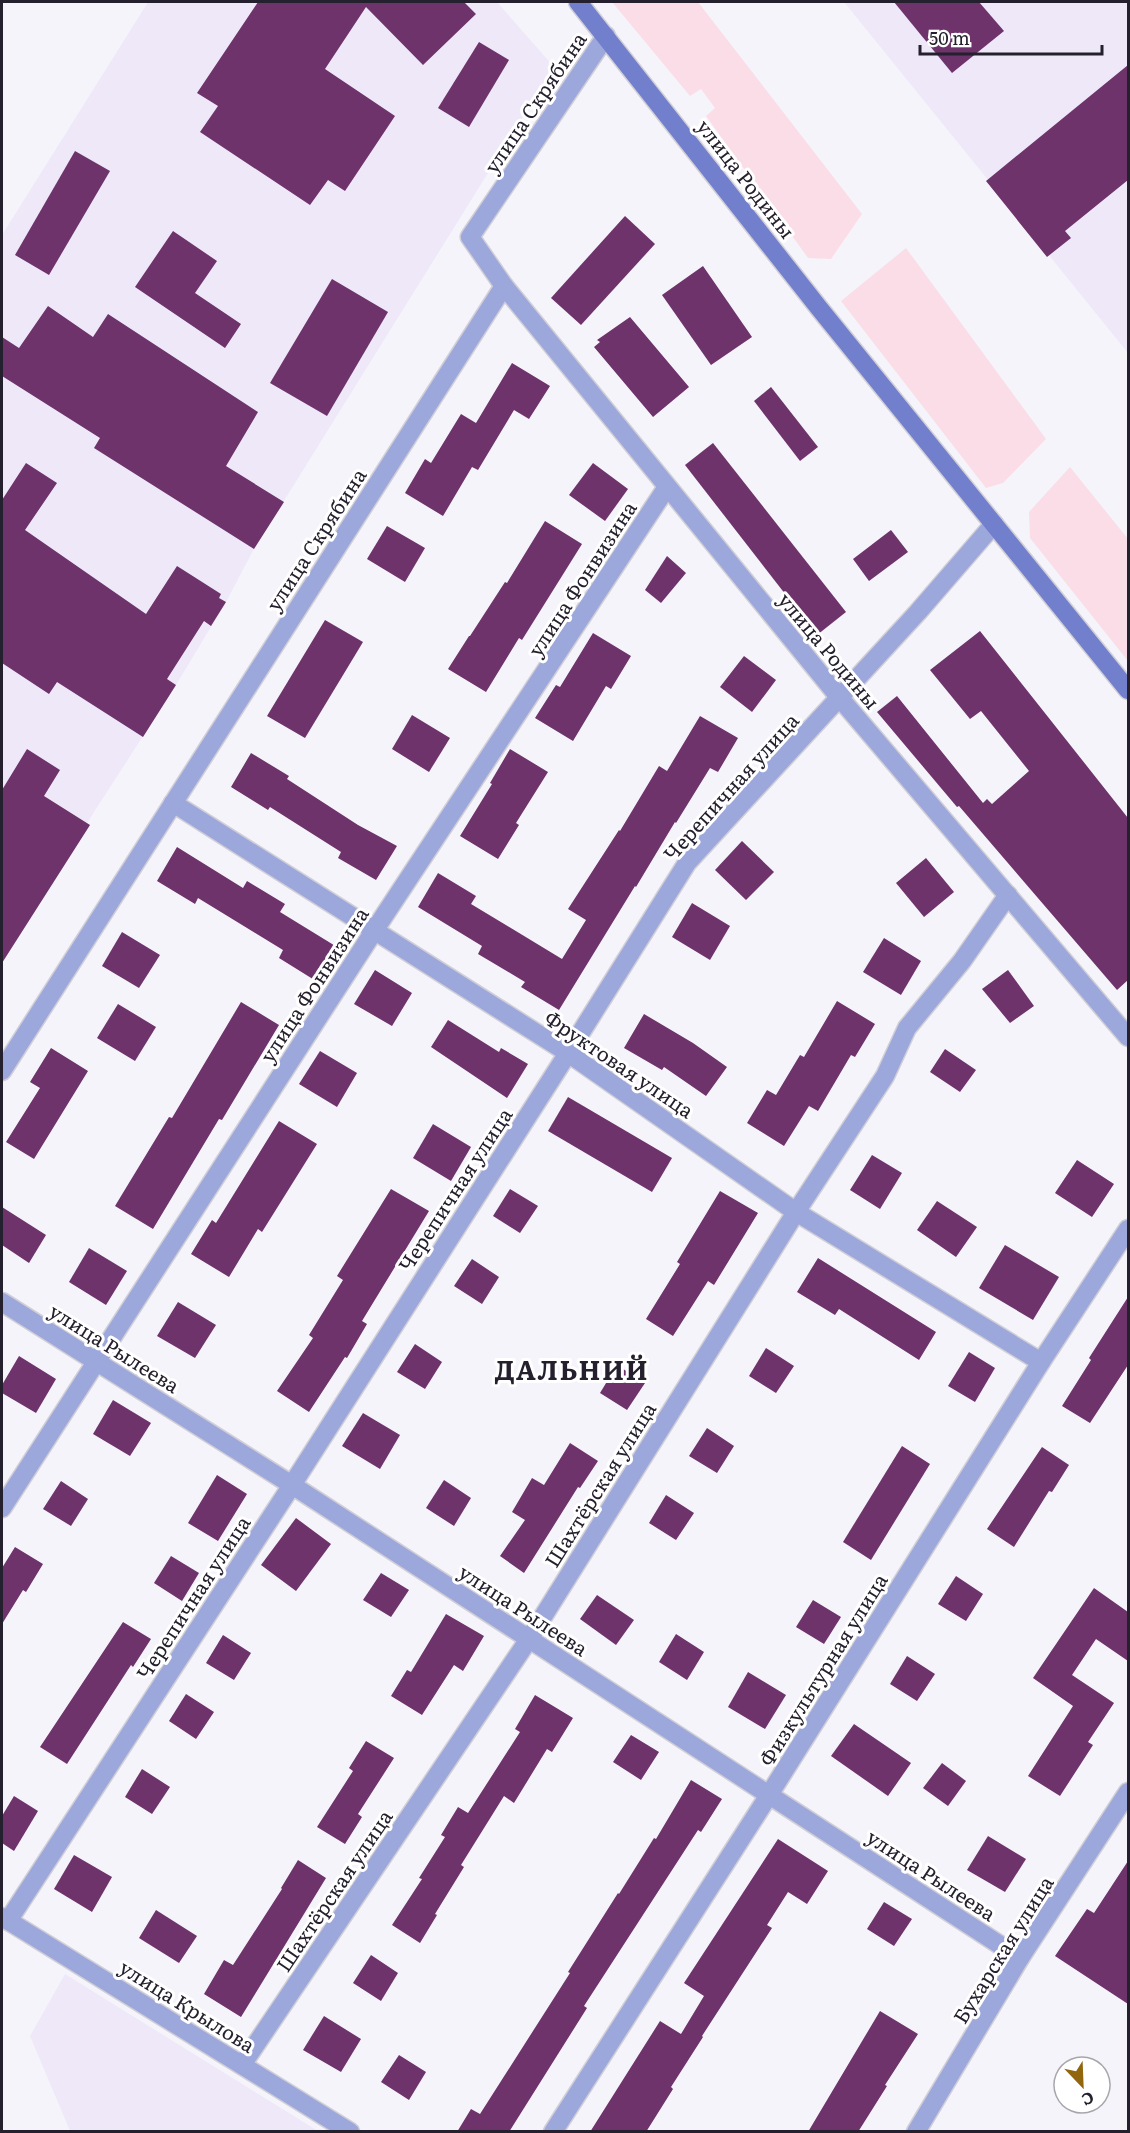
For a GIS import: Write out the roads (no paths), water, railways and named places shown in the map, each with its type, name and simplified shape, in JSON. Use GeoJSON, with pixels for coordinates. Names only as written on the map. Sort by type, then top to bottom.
{"type":"FeatureCollection","features":[{"type":"Feature","properties":{"kind":"street","name":"улица Родины"},"geometry":{"type":"LineString","coordinates":[[579,2],[819,308],[1128,690]]}},
{"type":"Feature","properties":{"kind":"street","name":"улица Скрябина"},"geometry":{"type":"LineString","coordinates":[[2,1071],[504,286],[470,237],[606,36]]}},
{"type":"Feature","properties":{"kind":"street","name":"улица Родины"},"geometry":{"type":"LineString","coordinates":[[504,286],[839,697],[1128,1037]]}},
{"type":"Feature","properties":{"kind":"street","name":"улица Фонвизина"},"geometry":{"type":"LineString","coordinates":[[2,1508],[374,931],[668,487]]}},
{"type":"Feature","properties":{"kind":"street","name":"Черепичная улица"},"geometry":{"type":"LineString","coordinates":[[5,1919],[292,1485],[687,863],[994,524]]}},
{"type":"Feature","properties":{"kind":"street","name":"Фруктовая улица"},"geometry":{"type":"LineString","coordinates":[[172,803],[568,1053],[796,1212],[1041,1362]]}},
{"type":"Feature","properties":{"kind":"street","name":"Шахтёрская улица"},"geometry":{"type":"LineString","coordinates":[[242,2065],[529,1639],[796,1212],[885,1076],[907,1028],[962,961],[1008,895]]}},
{"type":"Feature","properties":{"kind":"street","name":"Физкультурная улица"},"geometry":{"type":"LineString","coordinates":[[553,2132],[769,1795],[1041,1362],[1128,1229]]}},
{"type":"Feature","properties":{"kind":"street","name":"улица Рылеева"},"geometry":{"type":"LineString","coordinates":[[2,1302],[292,1485],[1020,1958]]}},
{"type":"Feature","properties":{"kind":"street","name":"Бухарская улица"},"geometry":{"type":"LineString","coordinates":[[916,2132],[1020,1958],[1128,1792]]}},
{"type":"Feature","properties":{"kind":"street","name":"улица Крылова"},"geometry":{"type":"LineString","coordinates":[[5,1919],[350,2132]]}},
{"type":"Feature","properties":{"kind":"district","name":"ДАЛЬНИЙ"},"geometry":{"type":"Point","coordinates":[572,1368]}}]}
